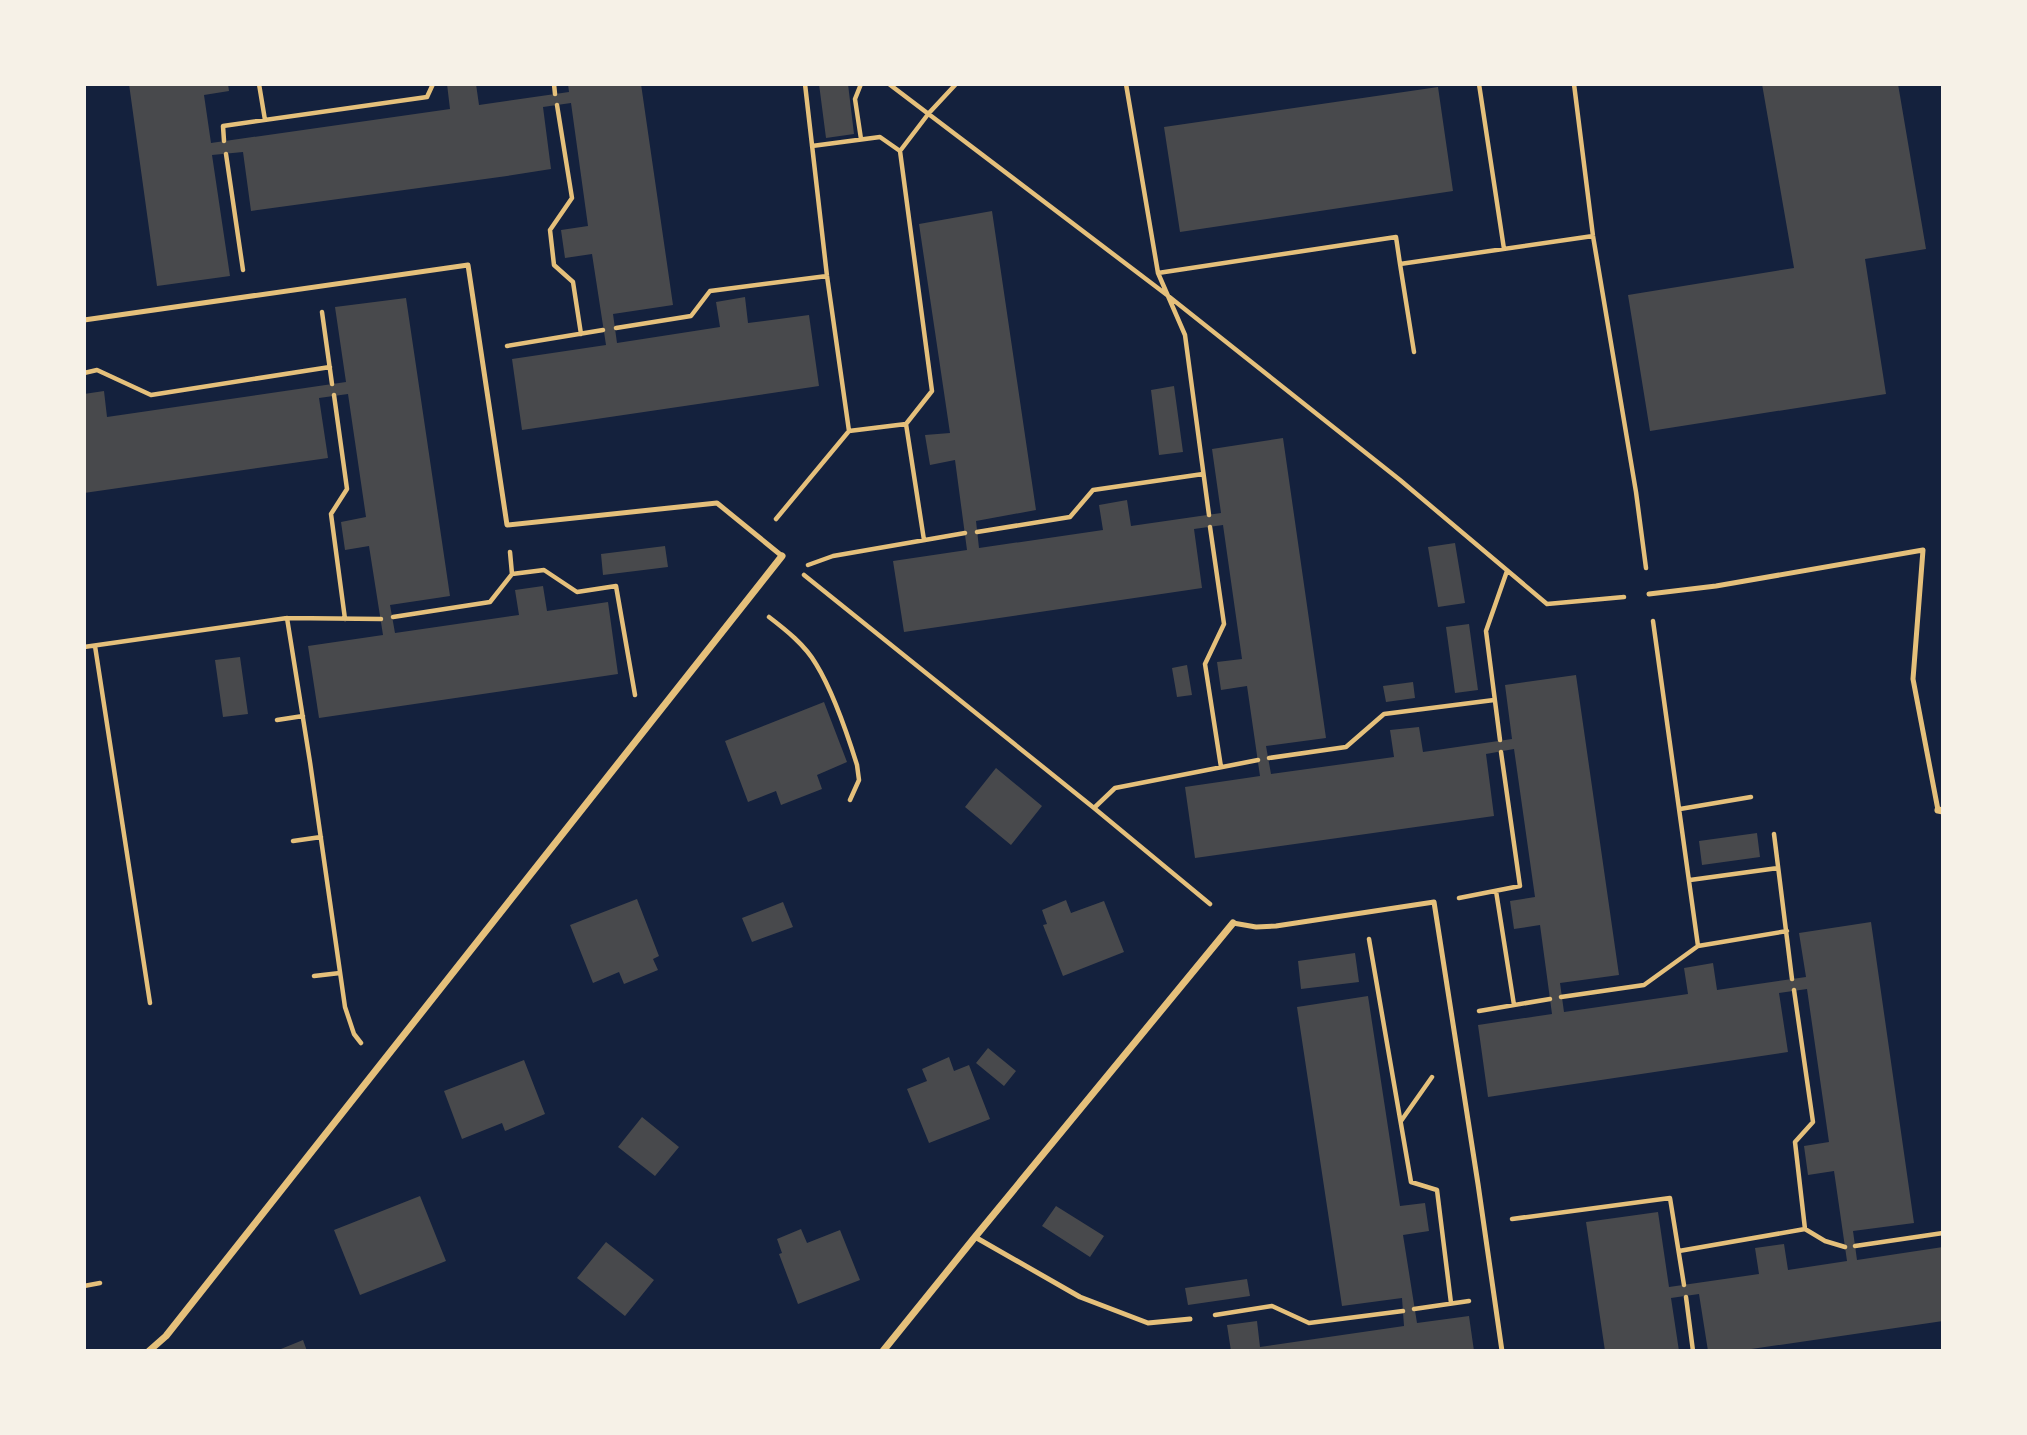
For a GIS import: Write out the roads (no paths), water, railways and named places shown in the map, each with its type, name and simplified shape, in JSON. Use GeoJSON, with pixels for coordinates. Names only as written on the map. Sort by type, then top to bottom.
{"type":"FeatureCollection","features":[{"type":"Feature","properties":{"kind":"street"},"geometry":{"type":"LineString","coordinates":[[149,1351],[166,1336],[782,556]]}},
{"type":"Feature","properties":{"kind":"street"},"geometry":{"type":"LineString","coordinates":[[883,1351],[1233,923]]}},
{"type":"Feature","properties":{"kind":"lane"},"geometry":{"type":"LineString","coordinates":[[84,320],[468,265],[507,525],[717,503],[782,556]]}},
{"type":"Feature","properties":{"kind":"lane"},"geometry":{"type":"LineString","coordinates":[[1649,594],[1716,586],[1923,550],[1913,679],[1941,810]]}},
{"type":"Feature","properties":{"kind":"lane"},"geometry":{"type":"LineString","coordinates":[[1233,923],[1256,927],[1276,926],[1434,902],[1502,1351]]}},
{"type":"Feature","properties":{"kind":"lane"},"geometry":{"type":"LineString","coordinates":[[975,1237],[1080,1297],[1102,1306],[1148,1323],[1190,1319]]}}]}
